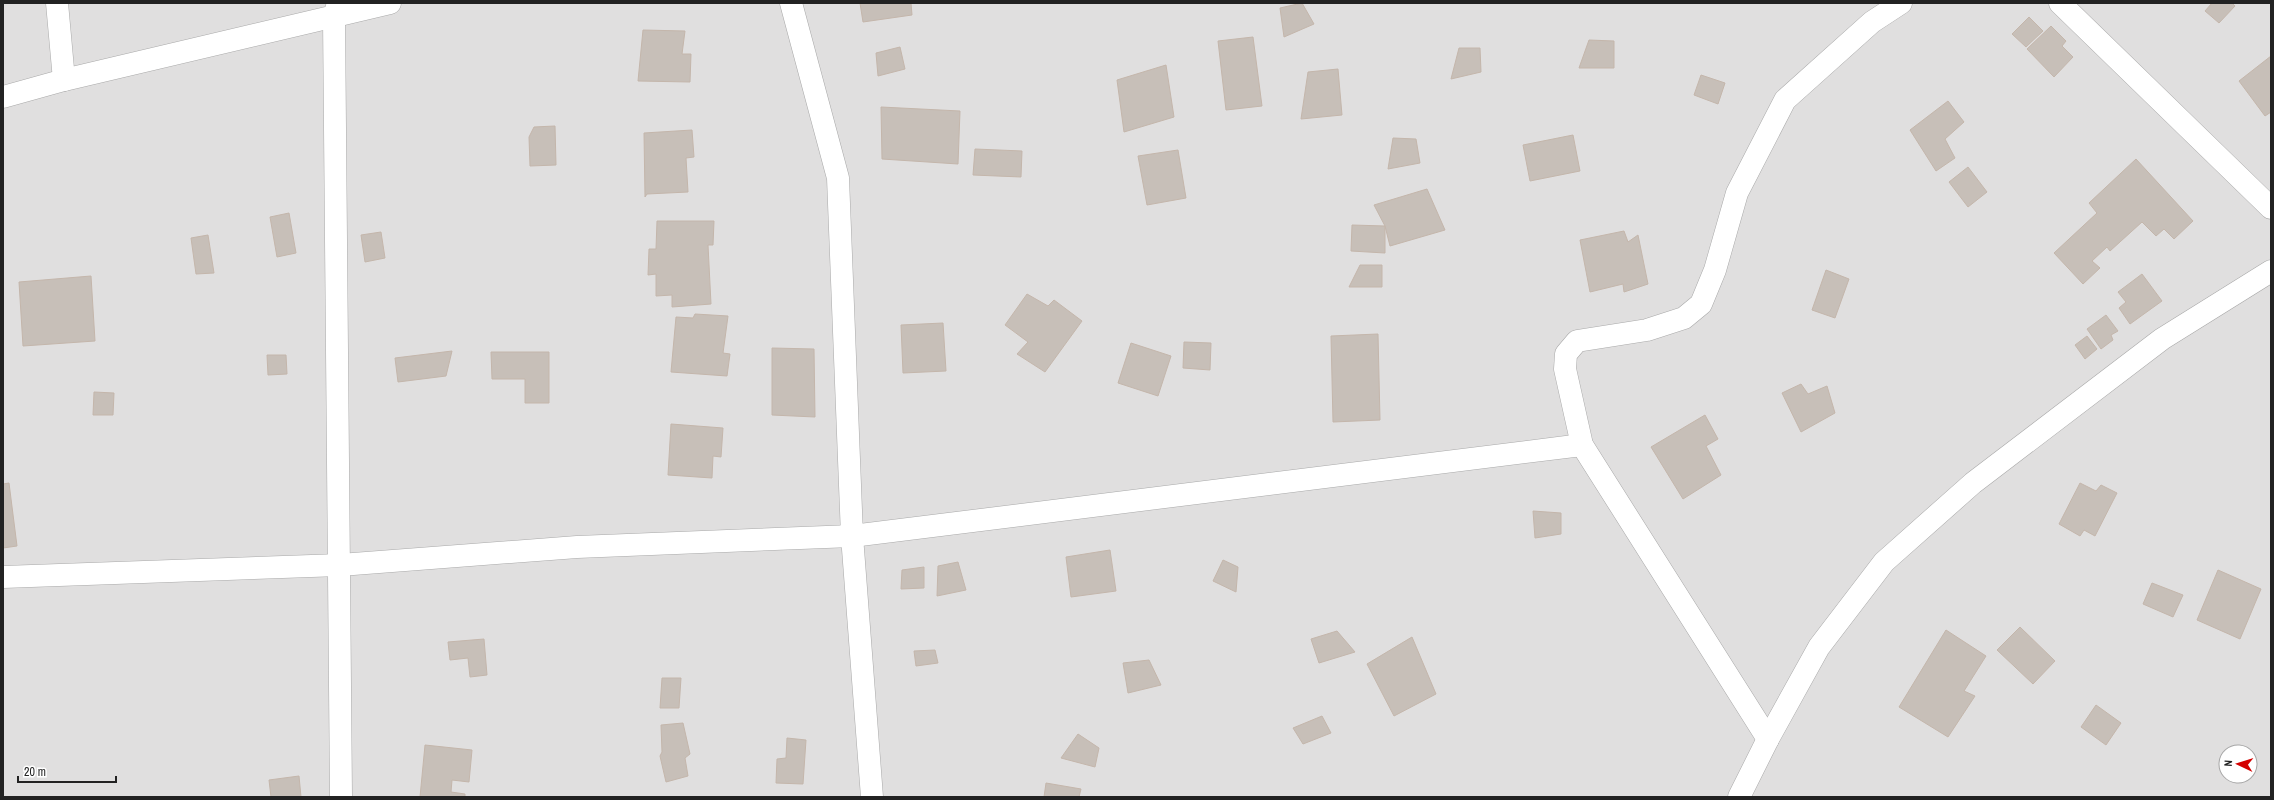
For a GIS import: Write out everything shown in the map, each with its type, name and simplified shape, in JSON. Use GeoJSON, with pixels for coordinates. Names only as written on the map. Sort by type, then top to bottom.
{"type":"FeatureCollection","features":[{"type":"Feature","properties":{"kind":"street"},"geometry":{"type":"LineString","coordinates":[[57,3],[64,80]]}},
{"type":"Feature","properties":{"kind":"street"},"geometry":{"type":"LineString","coordinates":[[3,97],[336,10],[390,3]]}},
{"type":"Feature","properties":{"kind":"street"},"geometry":{"type":"LineString","coordinates":[[791,3],[838,178],[852,536],[872,797]]}},
{"type":"Feature","properties":{"kind":"street"},"geometry":{"type":"LineString","coordinates":[[1768,739],[1582,445],[1565,369],[1566,354],[1577,341],[1647,330],[1684,318],[1701,304],[1715,270],[1737,193],[1785,100],[1872,22],[1901,3]]}},
{"type":"Feature","properties":{"kind":"street"},"geometry":{"type":"LineString","coordinates":[[2060,3],[2271,208]]}},
{"type":"Feature","properties":{"kind":"street"},"geometry":{"type":"LineString","coordinates":[[336,10],[341,797]]}},
{"type":"Feature","properties":{"kind":"street"},"geometry":{"type":"LineString","coordinates":[[1739,797],[1768,739],[1819,647],[1884,562],[1972,483],[2162,339],[2271,271]]}},
{"type":"Feature","properties":{"kind":"street"},"geometry":{"type":"LineString","coordinates":[[3,577],[340,564],[577,547],[852,536],[1582,445]]}},
{"type":"Feature","properties":{"kind":"shaded area"},"geometry":{"type":"Polygon","coordinates":[[[3,3],[2271,3],[2271,797],[3,797],[3,3]]]}},
{"type":"Feature","properties":{"kind":"building"},"geometry":{"type":"Polygon","coordinates":[[[860,3],[911,3],[912,15],[863,22],[860,3]]]}},
{"type":"Feature","properties":{"kind":"building"},"geometry":{"type":"Polygon","coordinates":[[[1302,3],[1314,24],[1284,37],[1280,8],[1302,3]]]}},
{"type":"Feature","properties":{"kind":"building"},"geometry":{"type":"Polygon","coordinates":[[[2212,3],[2232,3],[2235,6],[2219,23],[2205,11],[2212,3]]]}},
{"type":"Feature","properties":{"kind":"building"},"geometry":{"type":"Polygon","coordinates":[[[2029,17],[2043,31],[2026,47],[2012,34],[2029,17]]]}},
{"type":"Feature","properties":{"kind":"building"},"geometry":{"type":"Polygon","coordinates":[[[2051,26],[2066,41],[2062,46],[2073,57],[2054,77],[2027,49],[2051,26]]]}},
{"type":"Feature","properties":{"kind":"building"},"geometry":{"type":"Polygon","coordinates":[[[643,30],[685,31],[682,54],[691,54],[690,82],[638,81],[643,30]]]}},
{"type":"Feature","properties":{"kind":"building"},"geometry":{"type":"Polygon","coordinates":[[[1253,37],[1262,106],[1226,110],[1218,41],[1253,37]]]}},
{"type":"Feature","properties":{"kind":"building"},"geometry":{"type":"Polygon","coordinates":[[[1589,40],[1614,41],[1614,68],[1579,68],[1589,40]]]}},
{"type":"Feature","properties":{"kind":"building"},"geometry":{"type":"Polygon","coordinates":[[[900,47],[905,69],[878,76],[876,53],[900,47]]]}},
{"type":"Feature","properties":{"kind":"building"},"geometry":{"type":"Polygon","coordinates":[[[1459,48],[1480,48],[1481,72],[1451,79],[1459,48]]]}},
{"type":"Feature","properties":{"kind":"building"},"geometry":{"type":"Polygon","coordinates":[[[2271,56],[2271,112],[2265,116],[2239,81],[2271,56]]]}},
{"type":"Feature","properties":{"kind":"building"},"geometry":{"type":"Polygon","coordinates":[[[1166,65],[1174,117],[1124,132],[1117,80],[1166,65]]]}},
{"type":"Feature","properties":{"kind":"building"},"geometry":{"type":"Polygon","coordinates":[[[1338,69],[1342,115],[1301,119],[1308,72],[1338,69]]]}},
{"type":"Feature","properties":{"kind":"building"},"geometry":{"type":"Polygon","coordinates":[[[1701,75],[1725,83],[1718,104],[1694,95],[1701,75]]]}},
{"type":"Feature","properties":{"kind":"building"},"geometry":{"type":"Polygon","coordinates":[[[1948,101],[1964,122],[1945,139],[1955,158],[1936,171],[1910,130],[1948,101]]]}},
{"type":"Feature","properties":{"kind":"building"},"geometry":{"type":"Polygon","coordinates":[[[881,107],[960,111],[958,164],[882,159],[881,107]]]}},
{"type":"Feature","properties":{"kind":"building"},"geometry":{"type":"Polygon","coordinates":[[[555,126],[556,165],[530,166],[529,137],[534,127],[555,126]]]}},
{"type":"Feature","properties":{"kind":"building"},"geometry":{"type":"Polygon","coordinates":[[[692,130],[694,157],[686,158],[688,192],[647,194],[645,197],[644,133],[692,130]]]}},
{"type":"Feature","properties":{"kind":"building"},"geometry":{"type":"Polygon","coordinates":[[[1573,135],[1580,171],[1530,181],[1523,145],[1573,135]]]}},
{"type":"Feature","properties":{"kind":"building"},"geometry":{"type":"Polygon","coordinates":[[[1393,138],[1416,139],[1420,163],[1388,169],[1393,138]]]}},
{"type":"Feature","properties":{"kind":"building"},"geometry":{"type":"Polygon","coordinates":[[[975,149],[1022,151],[1021,177],[973,175],[975,149]]]}},
{"type":"Feature","properties":{"kind":"building"},"geometry":{"type":"Polygon","coordinates":[[[1178,150],[1186,198],[1147,205],[1138,156],[1178,150]]]}},
{"type":"Feature","properties":{"kind":"building"},"geometry":{"type":"Polygon","coordinates":[[[2136,159],[2193,221],[2174,239],[2164,229],[2156,236],[2142,222],[2110,251],[2107,247],[2092,261],[2100,268],[2083,284],[2054,253],[2097,213],[2089,203],[2136,159]]]}},
{"type":"Feature","properties":{"kind":"building"},"geometry":{"type":"Polygon","coordinates":[[[1968,167],[1987,192],[1968,207],[1949,182],[1968,167]]]}},
{"type":"Feature","properties":{"kind":"building"},"geometry":{"type":"Polygon","coordinates":[[[1427,189],[1445,230],[1390,246],[1385,226],[1374,205],[1427,189]]]}},
{"type":"Feature","properties":{"kind":"building"},"geometry":{"type":"Polygon","coordinates":[[[289,213],[296,253],[277,257],[270,217],[289,213]]]}},
{"type":"Feature","properties":{"kind":"building"},"geometry":{"type":"Polygon","coordinates":[[[657,221],[714,221],[713,245],[708,245],[711,304],[672,307],[672,295],[656,296],[656,274],[648,275],[649,249],[656,249],[657,221]]]}},
{"type":"Feature","properties":{"kind":"building"},"geometry":{"type":"Polygon","coordinates":[[[1352,225],[1385,226],[1385,253],[1351,251],[1352,225]]]}},
{"type":"Feature","properties":{"kind":"building"},"geometry":{"type":"Polygon","coordinates":[[[1624,231],[1628,242],[1638,235],[1648,284],[1624,292],[1623,284],[1590,292],[1580,240],[1624,231]]]}},
{"type":"Feature","properties":{"kind":"building"},"geometry":{"type":"Polygon","coordinates":[[[381,232],[385,258],[365,262],[361,235],[381,232]]]}},
{"type":"Feature","properties":{"kind":"building"},"geometry":{"type":"Polygon","coordinates":[[[208,235],[214,273],[196,274],[191,238],[208,235]]]}},
{"type":"Feature","properties":{"kind":"building"},"geometry":{"type":"Polygon","coordinates":[[[1360,265],[1382,265],[1382,287],[1349,287],[1360,265]]]}},
{"type":"Feature","properties":{"kind":"building"},"geometry":{"type":"Polygon","coordinates":[[[1826,270],[1849,279],[1835,318],[1812,310],[1826,270]]]}},
{"type":"Feature","properties":{"kind":"building"},"geometry":{"type":"Polygon","coordinates":[[[2142,274],[2162,301],[2130,324],[2119,308],[2126,302],[2118,292],[2142,274]]]}},
{"type":"Feature","properties":{"kind":"building"},"geometry":{"type":"Polygon","coordinates":[[[91,276],[95,341],[23,346],[19,282],[91,276]]]}},
{"type":"Feature","properties":{"kind":"building"},"geometry":{"type":"Polygon","coordinates":[[[1027,294],[1048,306],[1054,300],[1082,321],[1045,372],[1017,354],[1028,342],[1005,325],[1027,294]]]}},
{"type":"Feature","properties":{"kind":"building"},"geometry":{"type":"Polygon","coordinates":[[[695,314],[728,316],[723,353],[730,354],[727,376],[671,372],[676,317],[693,318],[695,314]]]}},
{"type":"Feature","properties":{"kind":"building"},"geometry":{"type":"Polygon","coordinates":[[[2106,315],[2118,331],[2111,335],[2113,340],[2101,349],[2087,329],[2106,315]]]}},
{"type":"Feature","properties":{"kind":"building"},"geometry":{"type":"Polygon","coordinates":[[[943,323],[946,371],[903,373],[901,325],[943,323]]]}},
{"type":"Feature","properties":{"kind":"building"},"geometry":{"type":"Polygon","coordinates":[[[1378,334],[1380,420],[1333,422],[1331,336],[1378,334]]]}},
{"type":"Feature","properties":{"kind":"building"},"geometry":{"type":"Polygon","coordinates":[[[2087,336],[2097,349],[2085,359],[2075,345],[2087,336]]]}},
{"type":"Feature","properties":{"kind":"building"},"geometry":{"type":"Polygon","coordinates":[[[1184,342],[1211,343],[1210,370],[1183,368],[1184,342]]]}},
{"type":"Feature","properties":{"kind":"building"},"geometry":{"type":"Polygon","coordinates":[[[1131,343],[1171,356],[1158,396],[1118,383],[1131,343]]]}},
{"type":"Feature","properties":{"kind":"building"},"geometry":{"type":"Polygon","coordinates":[[[772,348],[814,349],[815,417],[772,415],[772,348]]]}},
{"type":"Feature","properties":{"kind":"building"},"geometry":{"type":"Polygon","coordinates":[[[452,351],[446,376],[398,382],[395,358],[452,351]]]}},
{"type":"Feature","properties":{"kind":"building"},"geometry":{"type":"Polygon","coordinates":[[[491,352],[549,352],[549,403],[525,403],[525,379],[492,379],[491,352]]]}},
{"type":"Feature","properties":{"kind":"building"},"geometry":{"type":"Polygon","coordinates":[[[267,355],[286,355],[287,374],[268,375],[267,355]]]}},
{"type":"Feature","properties":{"kind":"building"},"geometry":{"type":"Polygon","coordinates":[[[1801,384],[1808,394],[1827,386],[1835,413],[1801,432],[1782,393],[1801,384]]]}},
{"type":"Feature","properties":{"kind":"building"},"geometry":{"type":"Polygon","coordinates":[[[94,392],[114,393],[113,415],[93,415],[94,392]]]}},
{"type":"Feature","properties":{"kind":"building"},"geometry":{"type":"Polygon","coordinates":[[[1705,415],[1718,439],[1706,446],[1721,475],[1683,499],[1651,447],[1705,415]]]}},
{"type":"Feature","properties":{"kind":"building"},"geometry":{"type":"Polygon","coordinates":[[[671,424],[723,428],[721,457],[713,456],[712,478],[668,475],[671,424]]]}},
{"type":"Feature","properties":{"kind":"building"},"geometry":{"type":"Polygon","coordinates":[[[9,483],[17,546],[3,548],[3,484],[9,483]]]}},
{"type":"Feature","properties":{"kind":"building"},"geometry":{"type":"Polygon","coordinates":[[[2080,483],[2096,491],[2101,485],[2117,493],[2095,536],[2084,530],[2080,536],[2059,524],[2080,483]]]}},
{"type":"Feature","properties":{"kind":"building"},"geometry":{"type":"Polygon","coordinates":[[[1533,511],[1561,513],[1561,534],[1535,538],[1533,511]]]}},
{"type":"Feature","properties":{"kind":"building"},"geometry":{"type":"Polygon","coordinates":[[[1110,550],[1116,591],[1071,597],[1066,557],[1110,550]]]}},
{"type":"Feature","properties":{"kind":"building"},"geometry":{"type":"Polygon","coordinates":[[[1223,560],[1238,567],[1236,592],[1213,581],[1223,560]]]}},
{"type":"Feature","properties":{"kind":"building"},"geometry":{"type":"Polygon","coordinates":[[[958,562],[966,590],[937,596],[938,566],[958,562]]]}},
{"type":"Feature","properties":{"kind":"building"},"geometry":{"type":"Polygon","coordinates":[[[924,567],[924,588],[901,589],[902,570],[924,567]]]}},
{"type":"Feature","properties":{"kind":"building"},"geometry":{"type":"Polygon","coordinates":[[[2218,570],[2261,589],[2240,639],[2197,620],[2218,570]]]}},
{"type":"Feature","properties":{"kind":"building"},"geometry":{"type":"Polygon","coordinates":[[[2152,583],[2183,595],[2173,617],[2143,604],[2152,583]]]}},
{"type":"Feature","properties":{"kind":"building"},"geometry":{"type":"Polygon","coordinates":[[[2020,627],[2055,661],[2033,684],[1997,650],[2020,627]]]}},
{"type":"Feature","properties":{"kind":"building"},"geometry":{"type":"Polygon","coordinates":[[[1946,630],[1986,656],[1964,691],[1975,696],[1948,737],[1899,707],[1946,630]]]}},
{"type":"Feature","properties":{"kind":"building"},"geometry":{"type":"Polygon","coordinates":[[[1337,631],[1355,652],[1319,663],[1311,639],[1337,631]]]}},
{"type":"Feature","properties":{"kind":"building"},"geometry":{"type":"Polygon","coordinates":[[[1412,637],[1436,694],[1394,716],[1367,664],[1412,637]]]}},
{"type":"Feature","properties":{"kind":"building"},"geometry":{"type":"Polygon","coordinates":[[[484,639],[487,675],[470,677],[468,658],[450,660],[448,642],[484,639]]]}},
{"type":"Feature","properties":{"kind":"building"},"geometry":{"type":"Polygon","coordinates":[[[935,650],[938,663],[916,666],[914,651],[935,650]]]}},
{"type":"Feature","properties":{"kind":"building"},"geometry":{"type":"Polygon","coordinates":[[[1149,660],[1161,685],[1128,693],[1123,663],[1149,660]]]}},
{"type":"Feature","properties":{"kind":"building"},"geometry":{"type":"Polygon","coordinates":[[[662,678],[681,678],[679,708],[660,708],[662,678]]]}},
{"type":"Feature","properties":{"kind":"building"},"geometry":{"type":"Polygon","coordinates":[[[2096,705],[2121,723],[2106,745],[2081,727],[2096,705]]]}},
{"type":"Feature","properties":{"kind":"building"},"geometry":{"type":"Polygon","coordinates":[[[1322,716],[1331,733],[1303,744],[1293,728],[1322,716]]]}},
{"type":"Feature","properties":{"kind":"building"},"geometry":{"type":"Polygon","coordinates":[[[683,723],[690,754],[685,758],[688,776],[666,782],[660,756],[662,752],[661,725],[683,723]]]}},
{"type":"Feature","properties":{"kind":"building"},"geometry":{"type":"Polygon","coordinates":[[[1078,734],[1099,748],[1095,767],[1061,758],[1078,734]]]}},
{"type":"Feature","properties":{"kind":"building"},"geometry":{"type":"Polygon","coordinates":[[[787,738],[806,740],[803,784],[776,783],[777,759],[786,758],[787,738]]]}},
{"type":"Feature","properties":{"kind":"building"},"geometry":{"type":"Polygon","coordinates":[[[425,745],[472,750],[469,782],[452,780],[451,792],[465,794],[465,797],[420,797],[425,745]]]}},
{"type":"Feature","properties":{"kind":"building"},"geometry":{"type":"Polygon","coordinates":[[[299,776],[301,797],[271,797],[269,780],[299,776]]]}},
{"type":"Feature","properties":{"kind":"building"},"geometry":{"type":"Polygon","coordinates":[[[1046,783],[1081,789],[1079,797],[1044,797],[1046,783]]]}}]}
